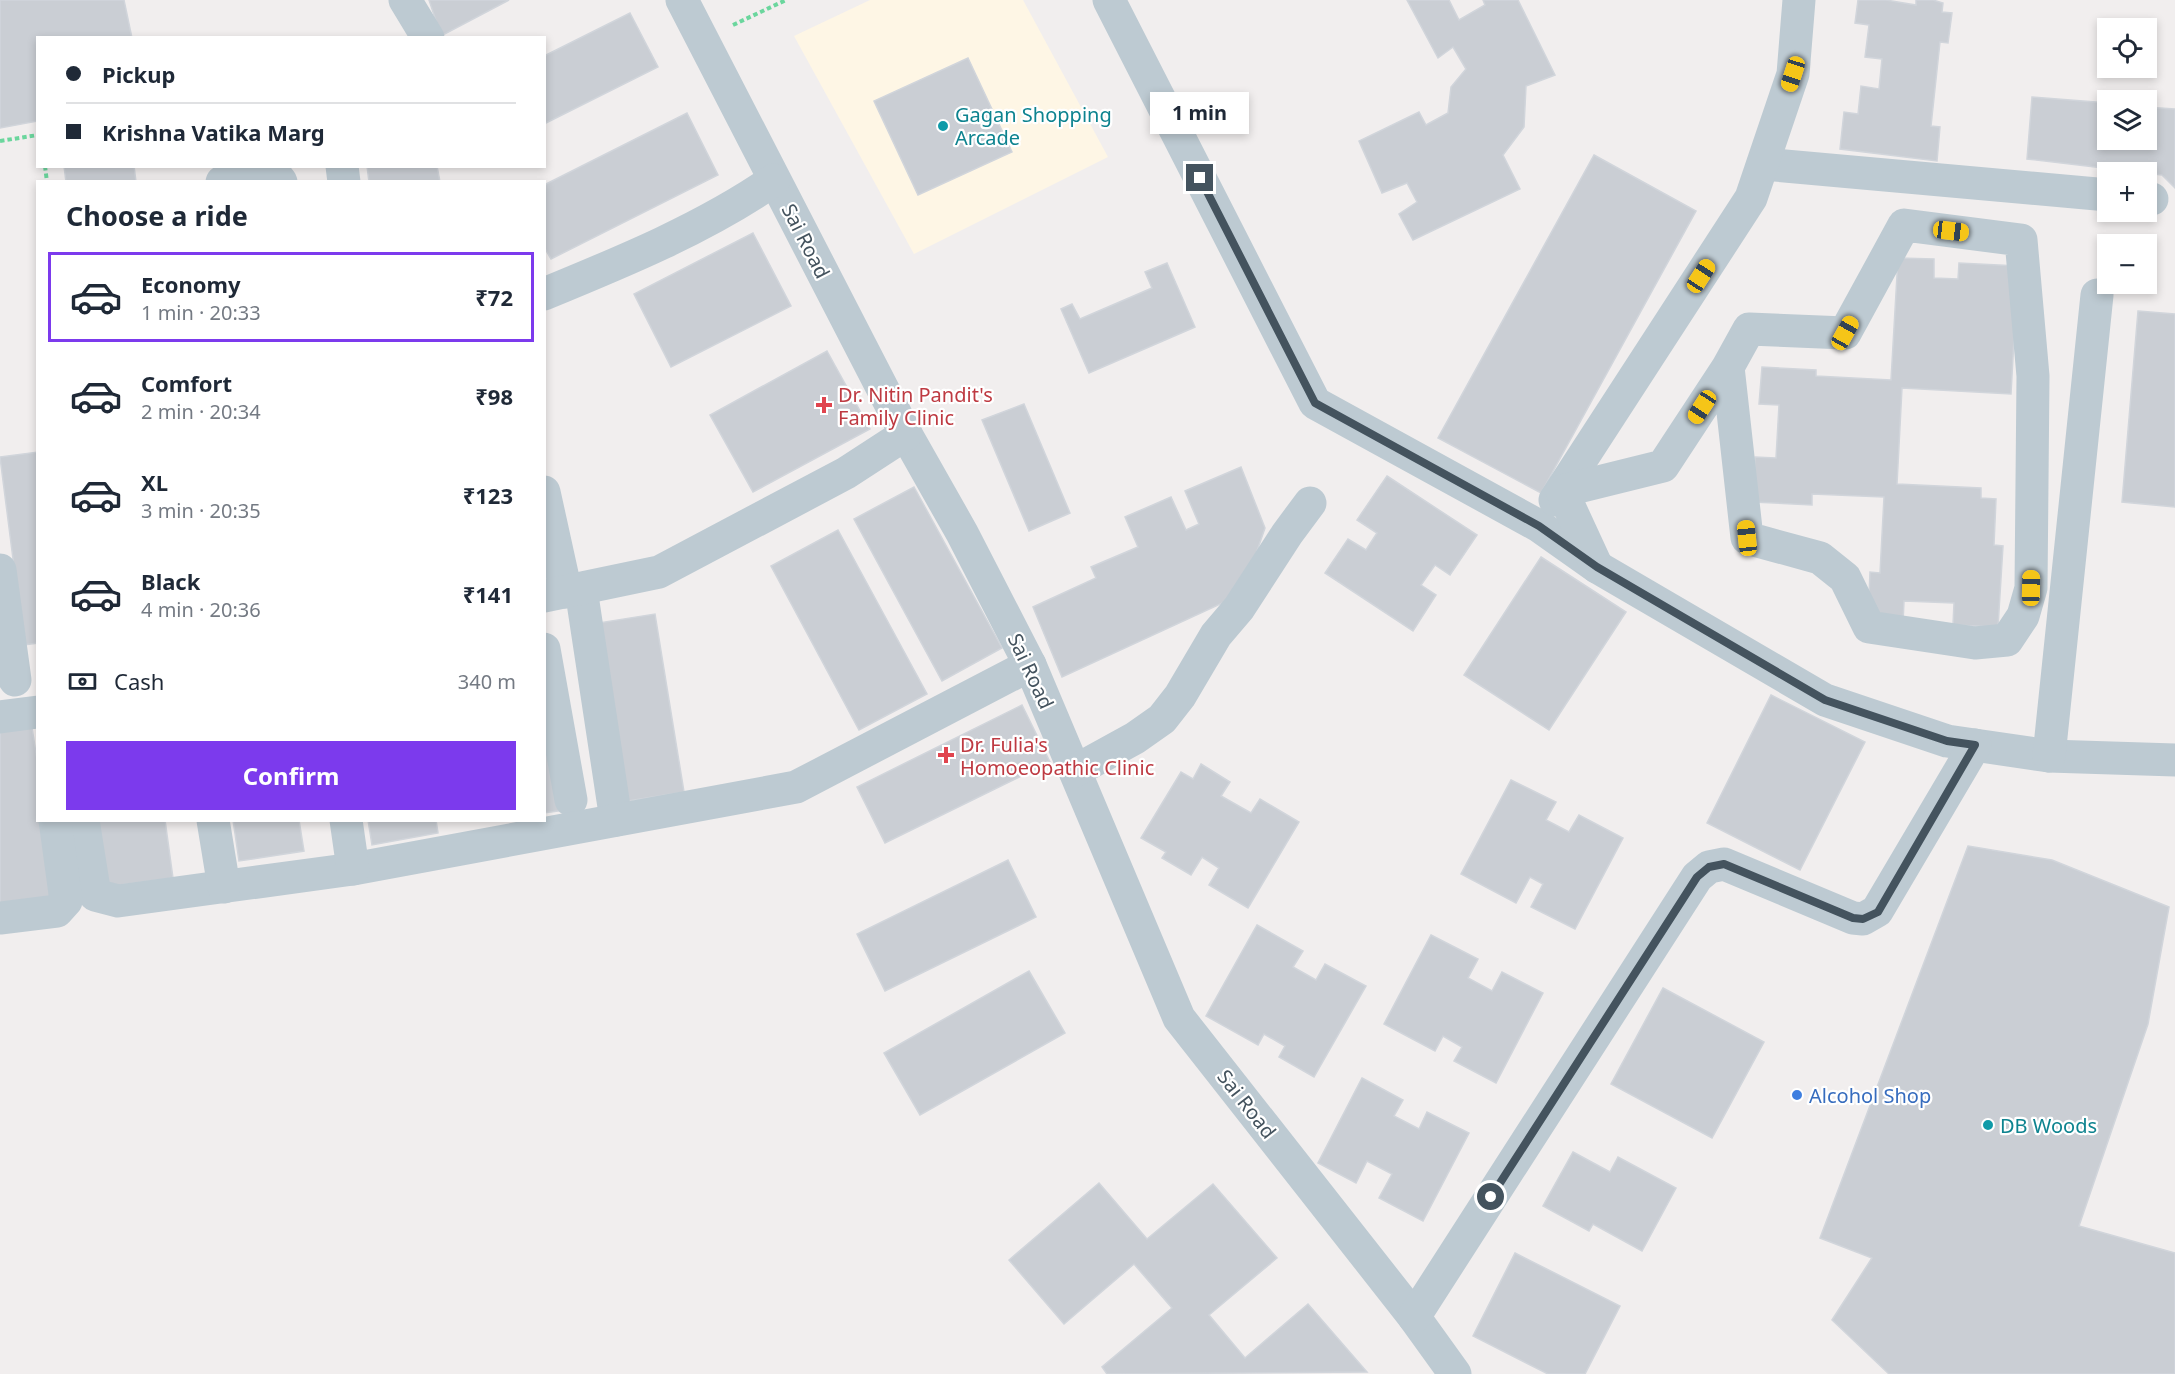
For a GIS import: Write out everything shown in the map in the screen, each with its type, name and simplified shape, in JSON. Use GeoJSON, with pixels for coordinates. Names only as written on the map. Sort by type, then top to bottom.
{"type":"FeatureCollection","features":[{"type":"Feature","properties":{"kind":"street"},"geometry":{"type":"LineString","coordinates":[[405,0],[427,36]]}},
{"type":"Feature","properties":{"kind":"street","name":"Sai Road"},"geometry":{"type":"LineString","coordinates":[[682,0],[906,434],[962,532],[1030,665],[1179,1018],[1414,1317],[1455,1374]]}},
{"type":"Feature","properties":{"kind":"street"},"geometry":{"type":"LineString","coordinates":[[1109,0],[1315,403],[1539,526],[1597,567],[1825,700],[1947,741],[2049,756],[2175,760]]}},
{"type":"Feature","properties":{"kind":"street"},"geometry":{"type":"LineString","coordinates":[[1539,526],[1751,198],[1793,74],[1799,0]]}},
{"type":"Feature","properties":{"kind":"street"},"geometry":{"type":"LineString","coordinates":[[1763,164],[2097,194]]}},
{"type":"Feature","properties":{"kind":"street"},"geometry":{"type":"LineString","coordinates":[[234,180],[274,173],[279,180]]}},
{"type":"Feature","properties":{"kind":"street"},"geometry":{"type":"LineString","coordinates":[[546,293],[666,240],[747,200],[774,180]]}},
{"type":"Feature","properties":{"kind":"street"},"geometry":{"type":"LineString","coordinates":[[1562,491],[1663,466],[1728,368],[1749,329],[1845,333],[1904,225],[2021,240],[2033,376],[2031,588],[2023,616],[2007,640],[1975,643],[1869,627],[1845,578],[1820,558],[1747,538],[1728,368]]}},
{"type":"Feature","properties":{"kind":"street"},"geometry":{"type":"LineString","coordinates":[[2049,756],[2097,295]]}},
{"type":"Feature","properties":{"kind":"street"},"geometry":{"type":"LineString","coordinates":[[564,593],[659,572],[846,473],[906,434]]}},
{"type":"Feature","properties":{"kind":"street"},"geometry":{"type":"LineString","coordinates":[[1562,491],[1597,567]]}},
{"type":"Feature","properties":{"kind":"street"},"geometry":{"type":"LineString","coordinates":[[546,502],[564,593],[616,820]]}},
{"type":"Feature","properties":{"kind":"street"},"geometry":{"type":"LineString","coordinates":[[1075,771],[1135,738],[1162,719],[1180,696],[1216,635],[1239,608],[1310,503]]}},
{"type":"Feature","properties":{"kind":"street"},"geometry":{"type":"LineString","coordinates":[[0,570],[20,674]]}},
{"type":"Feature","properties":{"kind":"street"},"geometry":{"type":"LineString","coordinates":[[546,660],[571,800]]}},
{"type":"Feature","properties":{"kind":"street"},"geometry":{"type":"LineString","coordinates":[[83,822],[95,895],[118,901],[353,869],[479,833],[616,820],[796,787],[1030,665]]}},
{"type":"Feature","properties":{"kind":"street"},"geometry":{"type":"LineString","coordinates":[[0,717],[36,712]]}},
{"type":"Feature","properties":{"kind":"street"},"geometry":{"type":"LineString","coordinates":[[1414,1317],[1697,877],[1709,867],[1724,864],[1853,918],[1871,916],[1878,912],[1975,745]]}},
{"type":"Feature","properties":{"kind":"street"},"geometry":{"type":"LineString","coordinates":[[0,918],[57,912],[66,901],[55,822]]}},
{"type":"Feature","properties":{"kind":"street"},"geometry":{"type":"LineString","coordinates":[[213,822],[224,887]]}},
{"type":"Feature","properties":{"kind":"street"},"geometry":{"type":"LineString","coordinates":[[346,822],[353,869]]}},
{"type":"Feature","properties":{"kind":"path"},"geometry":{"type":"LineString","coordinates":[[704,39],[786,0]]}},
{"type":"Feature","properties":{"kind":"path"},"geometry":{"type":"LineString","coordinates":[[0,141],[36,135]]}},
{"type":"Feature","properties":{"kind":"shaded area"},"geometry":{"type":"Polygon","coordinates":[[[870,0],[1023,0],[1108,157],[914,254],[794,36],[870,0]]]}},
{"type":"Feature","properties":{"kind":"building"},"geometry":{"type":"Polygon","coordinates":[[[0,0],[124,0],[132,36],[36,36],[36,121],[0,128],[0,0]]]}},
{"type":"Feature","properties":{"kind":"building"},"geometry":{"type":"Polygon","coordinates":[[[429,0],[509,0],[441,36],[429,0]]]}},
{"type":"Feature","properties":{"kind":"building"},"geometry":{"type":"Polygon","coordinates":[[[1407,0],[1449,0],[1459,20],[1485,5],[1483,0],[1518,0],[1555,75],[1526,86],[1524,127],[1503,155],[1520,189],[1413,240],[1399,214],[1417,202],[1407,183],[1382,193],[1359,141],[1419,112],[1426,125],[1448,113],[1451,87],[1466,69],[1453,47],[1438,58],[1407,0]]]}},
{"type":"Feature","properties":{"kind":"building"},"geometry":{"type":"Polygon","coordinates":[[[1858,0],[1886,0],[1916,5],[1916,0],[1933,0],[1943,3],[1942,12],[1952,13],[1948,43],[1940,42],[1931,126],[1940,127],[1937,161],[1840,149],[1844,112],[1858,114],[1861,86],[1879,89],[1882,59],[1865,57],[1869,25],[1855,23],[1858,0]]]}},
{"type":"Feature","properties":{"kind":"building"},"geometry":{"type":"Polygon","coordinates":[[[630,13],[658,67],[546,123],[546,55],[630,13]]]}},
{"type":"Feature","properties":{"kind":"building","name":"Gagan Shopping Arcade"},"geometry":{"type":"Polygon","coordinates":[[[968,58],[1012,152],[918,195],[874,101],[968,58]]]}},
{"type":"Feature","properties":{"kind":"building"},"geometry":{"type":"Polygon","coordinates":[[[2032,97],[2097,102],[2097,150],[2157,150],[2157,108],[2175,109],[2175,188],[2162,175],[2157,174],[2157,162],[2097,162],[2097,167],[2027,159],[2032,97]]]}},
{"type":"Feature","properties":{"kind":"building"},"geometry":{"type":"Polygon","coordinates":[[[687,113],[718,175],[551,259],[546,250],[546,184],[687,113]]]}},
{"type":"Feature","properties":{"kind":"building"},"geometry":{"type":"Polygon","coordinates":[[[1594,155],[1696,211],[1541,493],[1438,438],[1594,155]]]}},
{"type":"Feature","properties":{"kind":"building"},"geometry":{"type":"Polygon","coordinates":[[[64,168],[134,168],[136,180],[66,180],[64,168]]]}},
{"type":"Feature","properties":{"kind":"building"},"geometry":{"type":"Polygon","coordinates":[[[367,168],[437,168],[440,180],[369,180],[367,168]]]}},
{"type":"Feature","properties":{"kind":"building"},"geometry":{"type":"Polygon","coordinates":[[[753,233],[791,306],[671,367],[634,294],[753,233]]]}},
{"type":"Feature","properties":{"kind":"building"},"geometry":{"type":"Polygon","coordinates":[[[1898,258],[1934,259],[1934,278],[1958,279],[1959,263],[2018,266],[2011,394],[1902,388],[1897,484],[1981,488],[1981,498],[1996,499],[1994,545],[2003,546],[1998,627],[1953,625],[1954,603],[1904,601],[1903,623],[1868,621],[1870,572],[1880,573],[1884,497],[1812,494],[1812,505],[1753,502],[1755,457],[1776,458],[1779,405],[1759,404],[1762,367],[1816,370],[1816,376],[1891,380],[1898,258]]]}},
{"type":"Feature","properties":{"kind":"building"},"geometry":{"type":"Polygon","coordinates":[[[1167,263],[1195,327],[1089,373],[1061,309],[1072,304],[1080,319],[1152,288],[1145,272],[1167,263]]]}},
{"type":"Feature","properties":{"kind":"building"},"geometry":{"type":"Polygon","coordinates":[[[2138,311],[2175,314],[2175,507],[2122,502],[2138,311]]]}},
{"type":"Feature","properties":{"kind":"building"},"geometry":{"type":"Polygon","coordinates":[[[827,351],[870,429],[753,492],[710,415],[827,351]]]}},
{"type":"Feature","properties":{"kind":"building"},"geometry":{"type":"Polygon","coordinates":[[[1024,404],[1070,513],[1029,531],[982,420],[1024,404]]]}},
{"type":"Feature","properties":{"kind":"building"},"geometry":{"type":"Polygon","coordinates":[[[36,452],[36,643],[24,645],[0,457],[36,452]]]}},
{"type":"Feature","properties":{"kind":"building"},"geometry":{"type":"Polygon","coordinates":[[[1241,467],[1265,528],[1242,594],[1062,677],[1033,607],[1096,578],[1091,567],[1138,547],[1125,517],[1171,497],[1186,530],[1199,524],[1185,491],[1241,467]]]}},
{"type":"Feature","properties":{"kind":"building"},"geometry":{"type":"Polygon","coordinates":[[[1387,476],[1477,535],[1450,575],[1435,565],[1421,585],[1436,595],[1413,631],[1325,573],[1348,539],[1366,550],[1377,533],[1357,520],[1387,476]]]}},
{"type":"Feature","properties":{"kind":"building"},"geometry":{"type":"Polygon","coordinates":[[[914,487],[1002,648],[942,681],[854,519],[914,487]]]}},
{"type":"Feature","properties":{"kind":"building"},"geometry":{"type":"Polygon","coordinates":[[[838,530],[927,694],[859,730],[771,566],[838,530]]]}},
{"type":"Feature","properties":{"kind":"building"},"geometry":{"type":"Polygon","coordinates":[[[1541,557],[1626,612],[1549,730],[1464,675],[1541,557]]]}},
{"type":"Feature","properties":{"kind":"building"},"geometry":{"type":"Polygon","coordinates":[[[655,614],[684,792],[622,802],[592,624],[655,614]]]}},
{"type":"Feature","properties":{"kind":"building"},"geometry":{"type":"Polygon","coordinates":[[[1771,695],[1865,742],[1800,870],[1707,823],[1771,695]]]}},
{"type":"Feature","properties":{"kind":"building"},"geometry":{"type":"Polygon","coordinates":[[[546,702],[565,810],[546,813],[546,702]]]}},
{"type":"Feature","properties":{"kind":"building"},"geometry":{"type":"Polygon","coordinates":[[[1022,705],[1050,762],[885,843],[857,787],[1022,705]]]}},
{"type":"Feature","properties":{"kind":"building"},"geometry":{"type":"Polygon","coordinates":[[[31,721],[36,753],[36,822],[46,822],[58,900],[0,909],[0,726],[31,721]]]}},
{"type":"Feature","properties":{"kind":"building"},"geometry":{"type":"Polygon","coordinates":[[[1201,764],[1230,782],[1221,796],[1251,813],[1260,799],[1299,822],[1248,908],[1209,885],[1219,868],[1202,857],[1191,875],[1162,858],[1166,852],[1141,838],[1181,772],[1193,779],[1201,764]]]}},
{"type":"Feature","properties":{"kind":"building"},"geometry":{"type":"Polygon","coordinates":[[[1511,780],[1556,802],[1546,820],[1569,832],[1579,815],[1623,838],[1575,929],[1531,907],[1543,884],[1530,877],[1516,903],[1461,874],[1511,780]]]}},
{"type":"Feature","properties":{"kind":"building"},"geometry":{"type":"Polygon","coordinates":[[[96,822],[165,822],[173,878],[105,887],[96,822]]]}},
{"type":"Feature","properties":{"kind":"building"},"geometry":{"type":"Polygon","coordinates":[[[233,822],[299,822],[304,851],[239,861],[233,822]]]}},
{"type":"Feature","properties":{"kind":"building"},"geometry":{"type":"Polygon","coordinates":[[[368,822],[436,822],[438,833],[372,845],[368,822]]]}},
{"type":"Feature","properties":{"kind":"building","name":"DB Woods"},"geometry":{"type":"Polygon","coordinates":[[[1968,846],[2052,860],[2169,907],[2148,1024],[2079,1226],[2175,1253],[2175,1374],[1889,1374],[1832,1320],[1872,1258],[1820,1238],[1968,846]]]}},
{"type":"Feature","properties":{"kind":"building"},"geometry":{"type":"Polygon","coordinates":[[[1008,860],[1036,917],[885,991],[857,934],[1008,860]]]}},
{"type":"Feature","properties":{"kind":"building"},"geometry":{"type":"Polygon","coordinates":[[[1257,925],[1303,951],[1293,967],[1316,980],[1325,964],[1366,986],[1314,1077],[1279,1057],[1285,1046],[1264,1034],[1258,1045],[1206,1016],[1257,925]]]}},
{"type":"Feature","properties":{"kind":"building"},"geometry":{"type":"Polygon","coordinates":[[[1431,935],[1478,959],[1468,978],[1492,991],[1502,972],[1543,993],[1496,1083],[1454,1061],[1462,1047],[1443,1036],[1435,1051],[1384,1024],[1431,935]]]}},
{"type":"Feature","properties":{"kind":"building"},"geometry":{"type":"Polygon","coordinates":[[[1029,971],[1065,1033],[920,1115],[884,1053],[1029,971]]]}},
{"type":"Feature","properties":{"kind":"building"},"geometry":{"type":"Polygon","coordinates":[[[1663,988],[1764,1042],[1712,1138],[1611,1084],[1663,988]]]}},
{"type":"Feature","properties":{"kind":"building"},"geometry":{"type":"Polygon","coordinates":[[[1362,1078],[1403,1100],[1394,1116],[1419,1129],[1427,1112],[1469,1133],[1423,1221],[1379,1198],[1392,1174],[1367,1161],[1356,1183],[1318,1163],[1362,1078]]]}},
{"type":"Feature","properties":{"kind":"building"},"geometry":{"type":"Polygon","coordinates":[[[1573,1152],[1610,1172],[1618,1157],[1676,1188],[1642,1251],[1593,1224],[1589,1231],[1543,1206],[1573,1152]]]}},
{"type":"Feature","properties":{"kind":"building"},"geometry":{"type":"Polygon","coordinates":[[[1099,1183],[1147,1239],[1213,1184],[1277,1258],[1209,1315],[1245,1358],[1308,1304],[1367,1372],[1107,1374],[1102,1367],[1172,1308],[1134,1264],[1064,1324],[1009,1260],[1099,1183]]]}},
{"type":"Feature","properties":{"kind":"building"},"geometry":{"type":"Polygon","coordinates":[[[1515,1253],[1620,1306],[1585,1374],[1548,1374],[1473,1336],[1515,1253]]]}},
{"type":"Feature","properties":{"kind":"place","name":"Gagan Shopping Arcade"},"geometry":{"type":"Point","coordinates":[943,126]}},
{"type":"Feature","properties":{"kind":"place","name":"Dr. Nitin Pandit's Family Clinic"},"geometry":{"type":"Point","coordinates":[824,405]}},
{"type":"Feature","properties":{"kind":"place","name":"Dr. Fulia's Homoeopathic Clinic"},"geometry":{"type":"Point","coordinates":[946,755]}},
{"type":"Feature","properties":{"kind":"place","name":"Alcohol Shop"},"geometry":{"type":"Point","coordinates":[1797,1095]}},
{"type":"Feature","properties":{"kind":"place","name":"DB Woods"},"geometry":{"type":"Point","coordinates":[1988,1125]}},
{"type":"Feature","properties":{"kind":"route"},"geometry":{"type":"LineString","coordinates":[[1200,178],[1315,403],[1539,526],[1597,567],[1825,700],[1947,741],[1975,745],[1878,912],[1871,916],[1863,919],[1853,918],[1724,864],[1709,867],[1697,877],[1491,1197]]}}]}
